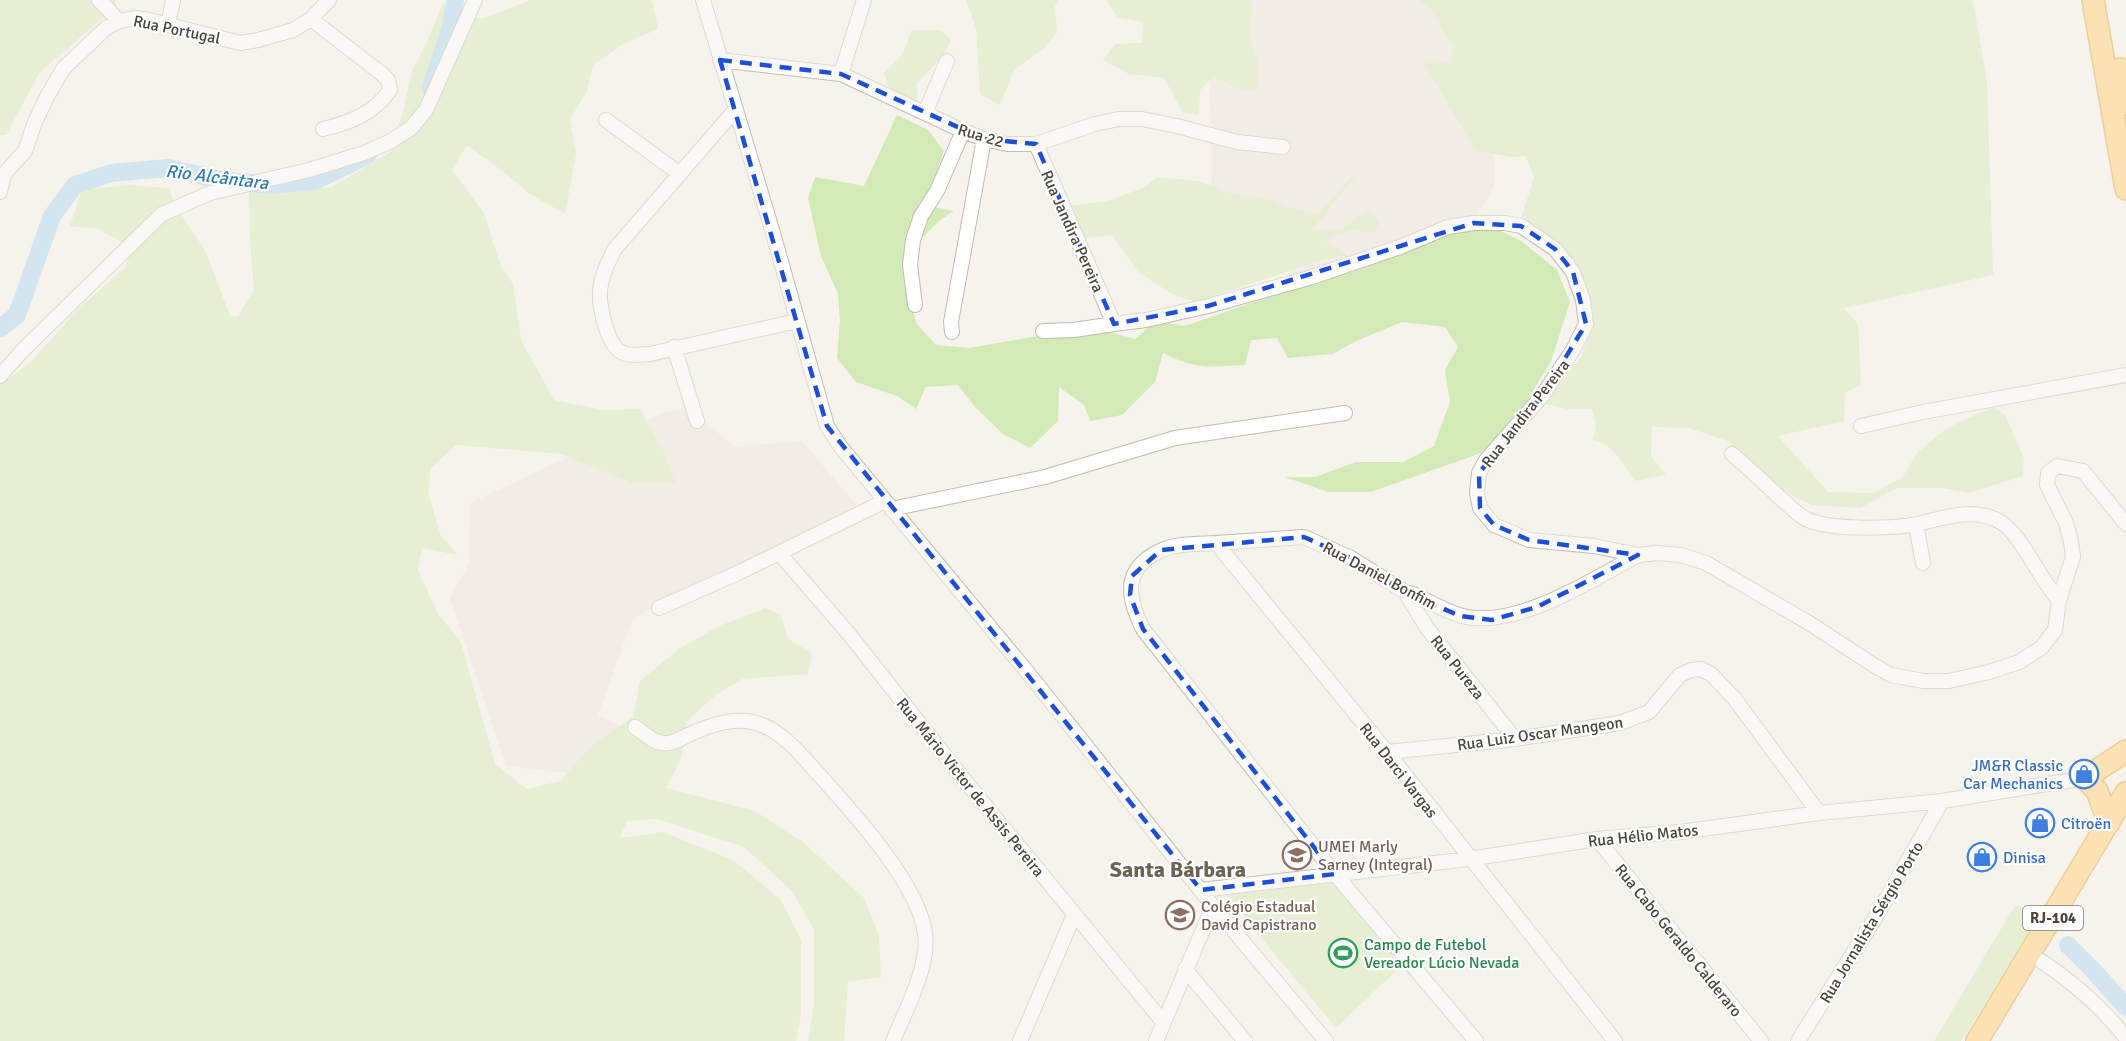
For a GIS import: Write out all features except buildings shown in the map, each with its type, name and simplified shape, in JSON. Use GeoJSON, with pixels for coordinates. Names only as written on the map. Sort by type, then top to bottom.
{"type":"FeatureCollection","features":[{"type":"Feature","properties":{"kind":"highway"},"geometry":{"type":"LineString","coordinates":[[2092,0],[2126,189]]}},
{"type":"Feature","properties":{"kind":"highway"},"geometry":{"type":"LineString","coordinates":[[2107,0],[2126,104]]}},
{"type":"Feature","properties":{"kind":"highway"},"geometry":{"type":"LineString","coordinates":[[2117,821],[2097,791],[2085,778],[2126,752]]}},
{"type":"Feature","properties":{"kind":"highway","name":"RJ-104"},"geometry":{"type":"LineString","coordinates":[[1990,1041],[2041,961],[2117,821],[2126,793]]}},
{"type":"Feature","properties":{"kind":"highway","name":"RJ-104"},"geometry":{"type":"LineString","coordinates":[[1977,1041],[2092,849],[2117,821]]}},
{"type":"Feature","properties":{"kind":"street"},"geometry":{"type":"LineString","coordinates":[[99,0],[119,21]]}},
{"type":"Feature","properties":{"kind":"street"},"geometry":{"type":"LineString","coordinates":[[168,25],[173,0]]}},
{"type":"Feature","properties":{"kind":"street","name":"Rua Portugal"},"geometry":{"type":"LineString","coordinates":[[0,192],[4,174],[25,151],[35,122],[63,69],[106,28],[119,21],[136,18],[240,43],[293,30],[311,19],[328,0]]}},
{"type":"Feature","properties":{"kind":"street"},"geometry":{"type":"LineString","coordinates":[[0,376],[22,351],[162,214],[210,193],[309,170],[364,153],[389,142],[411,128],[426,110],[475,0]]}},
{"type":"Feature","properties":{"kind":"street"},"geometry":{"type":"LineString","coordinates":[[703,0],[827,426],[840,446],[1033,680],[1213,906],[1326,1041]]}},
{"type":"Feature","properties":{"kind":"street"},"geometry":{"type":"LineString","coordinates":[[842,74],[864,0]]}},
{"type":"Feature","properties":{"kind":"street"},"geometry":{"type":"LineString","coordinates":[[311,19],[382,74],[390,84],[390,90],[386,96],[369,110],[345,123],[323,129]]}},
{"type":"Feature","properties":{"kind":"street","name":"Rua 22"},"geometry":{"type":"LineString","coordinates":[[720,60],[842,74],[963,131],[1007,144],[1036,144],[1095,124],[1119,119],[1142,119],[1237,142],[1283,147]]}},
{"type":"Feature","properties":{"kind":"street"},"geometry":{"type":"LineString","coordinates":[[925,113],[947,61]]}},
{"type":"Feature","properties":{"kind":"street"},"geometry":{"type":"LineString","coordinates":[[735,110],[614,250],[605,270],[600,292],[606,329],[615,346],[621,352],[631,355],[650,354],[797,321]]}},
{"type":"Feature","properties":{"kind":"street"},"geometry":{"type":"LineString","coordinates":[[606,120],[680,174]]}},
{"type":"Feature","properties":{"kind":"street"},"geometry":{"type":"LineString","coordinates":[[915,305],[910,266],[913,240],[921,216],[937,191],[963,131]]}},
{"type":"Feature","properties":{"kind":"street"},"geometry":{"type":"LineString","coordinates":[[952,332],[951,322],[984,139]]}},
{"type":"Feature","properties":{"kind":"street","name":"Rua Jandira Pereira"},"geometry":{"type":"LineString","coordinates":[[1036,144],[1114,324],[1146,320],[1208,306],[1309,278],[1401,247],[1448,227],[1474,223],[1505,223],[1521,226],[1555,249],[1573,272],[1583,300],[1586,324],[1573,350],[1548,387],[1516,428],[1486,460],[1479,473],[1477,493],[1480,508],[1494,525],[1528,540],[1594,546],[1638,555],[1657,553],[1681,555],[1706,563],[1892,675],[1923,681],[1949,681],[2019,662],[2041,648],[2055,630],[2059,600],[2073,558],[2066,523],[2047,485],[2048,473],[2058,466],[2083,471],[2126,524]]}},
{"type":"Feature","properties":{"kind":"street"},"geometry":{"type":"LineString","coordinates":[[1043,331],[1074,330],[1114,324]]}},
{"type":"Feature","properties":{"kind":"street"},"geometry":{"type":"LineString","coordinates":[[674,347],[697,422]]}},
{"type":"Feature","properties":{"kind":"street"},"geometry":{"type":"LineString","coordinates":[[1861,426],[1923,412],[2126,375]]}},
{"type":"Feature","properties":{"kind":"street"},"geometry":{"type":"LineString","coordinates":[[659,608],[888,505],[1045,477],[1175,438],[1345,413]]}},
{"type":"Feature","properties":{"kind":"street"},"geometry":{"type":"LineString","coordinates":[[1732,453],[1795,511],[1807,519],[1830,525],[1868,527],[1916,524],[1960,514],[1984,516],[2002,523],[2022,545],[2040,577],[2059,600]]}},
{"type":"Feature","properties":{"kind":"street"},"geometry":{"type":"LineString","coordinates":[[1916,524],[1923,563]]}},
{"type":"Feature","properties":{"kind":"street","name":"Rua Daniel Bonfim"},"geometry":{"type":"LineString","coordinates":[[1215,543],[1304,537],[1351,558],[1405,592],[1460,616],[1492,620],[1537,607],[1638,555]]}},
{"type":"Feature","properties":{"kind":"street"},"geometry":{"type":"LineString","coordinates":[[1215,543],[1161,550],[1143,562],[1132,576],[1130,594],[1134,611],[1143,629],[1335,874],[1476,1041]]}},
{"type":"Feature","properties":{"kind":"street","name":"Rua Darci Vargas"},"geometry":{"type":"LineString","coordinates":[[1215,543],[1387,752],[1615,1041]]}},
{"type":"Feature","properties":{"kind":"street","name":"Rua Mário Victor de Assis Pereira"},"geometry":{"type":"LineString","coordinates":[[778,553],[849,634],[1074,915],[1163,1022]]}},
{"type":"Feature","properties":{"kind":"street","name":"Rua Pureza"},"geometry":{"type":"LineString","coordinates":[[1405,592],[1427,628],[1515,739]]}},
{"type":"Feature","properties":{"kind":"street","name":"Rua Luiz Oscar Mangeon"},"geometry":{"type":"LineString","coordinates":[[1387,752],[1515,739],[1620,723],[1649,712],[1680,675],[1691,669],[1701,669],[1711,674],[1734,698],[1819,813]]}},
{"type":"Feature","properties":{"kind":"street"},"geometry":{"type":"LineString","coordinates":[[635,727],[661,743],[671,743],[708,726],[734,721],[762,724],[787,741],[862,824],[907,886],[925,933],[925,952],[921,971],[893,1041]]}},
{"type":"Feature","properties":{"kind":"street","name":"Rua Hélio Matos"},"geometry":{"type":"LineString","coordinates":[[1201,890],[1470,859],[1597,839],[1680,832],[1819,813],[1942,801],[2085,778]]}},
{"type":"Feature","properties":{"kind":"street","name":"Rua Jornalista Sérgio Porto"},"geometry":{"type":"LineString","coordinates":[[1798,1041],[1874,920],[1942,801]]}},
{"type":"Feature","properties":{"kind":"street","name":"Rua Cabo Geraldo Calderaro"},"geometry":{"type":"LineString","coordinates":[[1597,839],[1761,1041]]}},
{"type":"Feature","properties":{"kind":"street"},"geometry":{"type":"LineString","coordinates":[[1156,1041],[1213,906]]}},
{"type":"Feature","properties":{"kind":"street"},"geometry":{"type":"LineString","coordinates":[[1020,1041],[1074,915]]}},
{"type":"Feature","properties":{"kind":"street"},"geometry":{"type":"LineString","coordinates":[[2041,961],[2080,988],[2113,1021],[2126,1038]]}},
{"type":"Feature","properties":{"kind":"street"},"geometry":{"type":"LineString","coordinates":[[1185,969],[1245,1041]]}},
{"type":"Feature","properties":{"kind":"highlighted area"},"geometry":{"type":"Polygon","coordinates":[[[720,60],[841,74],[984,139],[1036,144],[1114,324],[1208,306],[1474,223],[1521,226],[1555,249],[1573,272],[1586,324],[1542,396],[1479,473],[1480,508],[1494,525],[1529,540],[1638,555],[1537,607],[1492,620],[1460,616],[1405,592],[1351,558],[1304,537],[1161,550],[1132,576],[1130,595],[1143,629],[1335,874],[1201,890],[827,426],[720,60]]]}},
{"type":"Feature","properties":{"kind":"shaded area"},"geometry":{"type":"Polygon","coordinates":[[[1216,0],[1437,0],[1490,50],[1495,184],[1433,295],[1295,278],[1212,197],[1208,8],[1216,0]]]}},
{"type":"Feature","properties":{"kind":"shaded area"},"geometry":{"type":"Polygon","coordinates":[[[688,408],[735,447],[802,441],[860,509],[633,618],[598,715],[644,736],[630,780],[506,766],[450,598],[469,564],[470,503],[663,413],[688,408]]]}},
{"type":"Feature","properties":{"kind":"green space"},"geometry":{"type":"Polygon","coordinates":[[[0,0],[115,0],[117,6],[40,72],[6,135],[0,135],[0,0]]]}},
{"type":"Feature","properties":{"kind":"green space"},"geometry":{"type":"Polygon","coordinates":[[[531,0],[652,0],[658,29],[623,44],[593,65],[587,91],[570,119],[576,154],[565,214],[530,194],[467,145],[452,170],[484,213],[500,264],[513,284],[521,340],[554,400],[603,410],[640,409],[665,454],[675,483],[632,483],[562,454],[456,445],[431,468],[428,493],[441,536],[458,555],[422,548],[418,570],[438,614],[461,642],[495,764],[527,789],[560,781],[595,743],[633,717],[640,681],[679,649],[719,626],[765,608],[781,615],[788,639],[812,653],[808,674],[742,679],[717,694],[686,722],[682,757],[666,788],[755,811],[804,843],[864,898],[879,936],[881,977],[848,982],[844,1041],[808,1041],[814,1005],[814,929],[792,891],[744,847],[657,819],[627,821],[620,838],[663,832],[733,860],[781,900],[801,940],[801,1014],[796,1041],[0,1041],[0,385],[31,362],[79,308],[124,269],[133,248],[98,229],[70,226],[82,190],[128,185],[168,188],[181,215],[205,250],[230,316],[238,316],[254,290],[249,192],[332,187],[389,153],[403,113],[412,71],[443,3],[482,19],[531,0]]]}},
{"type":"Feature","properties":{"kind":"green space"},"geometry":{"type":"Polygon","coordinates":[[[966,0],[1058,0],[1055,6],[1057,33],[1044,48],[1014,70],[1000,105],[980,94],[976,28],[966,0]]]}},
{"type":"Feature","properties":{"kind":"green space"},"geometry":{"type":"Polygon","coordinates":[[[1106,0],[1250,0],[1253,8],[1248,33],[1257,58],[1257,91],[1239,89],[1213,77],[1200,90],[1199,115],[1183,113],[1164,78],[1129,74],[1103,60],[1115,44],[1142,43],[1143,22],[1117,17],[1106,0]]]}},
{"type":"Feature","properties":{"kind":"green space"},"geometry":{"type":"Polygon","coordinates":[[[1418,0],[1973,0],[1987,82],[1993,275],[1844,308],[1858,324],[1861,385],[1845,393],[1844,421],[1778,436],[1828,492],[1873,493],[1902,478],[1917,453],[1947,428],[1993,407],[2005,415],[2024,459],[2023,476],[1969,493],[1943,488],[1897,488],[1860,508],[1812,505],[1778,488],[1728,441],[1689,428],[1652,427],[1651,456],[1666,475],[1635,481],[1613,451],[1601,442],[1593,440],[1596,427],[1592,409],[1567,409],[1545,404],[1581,357],[1594,322],[1583,275],[1552,240],[1521,219],[1534,177],[1526,156],[1510,157],[1475,150],[1422,59],[1451,63],[1453,46],[1430,8],[1418,0]]]}},
{"type":"Feature","properties":{"kind":"green space"},"geometry":{"type":"Polygon","coordinates":[[[912,30],[940,30],[951,40],[942,57],[917,83],[918,108],[890,91],[884,73],[902,55],[912,30]]]}},
{"type":"Feature","properties":{"kind":"green space"},"geometry":{"type":"Polygon","coordinates":[[[897,115],[928,130],[944,151],[929,194],[930,206],[954,211],[939,221],[906,254],[909,294],[916,323],[936,345],[969,348],[1049,334],[1102,330],[1135,339],[1156,321],[1185,326],[1280,293],[1365,268],[1424,240],[1491,226],[1521,241],[1557,270],[1570,302],[1551,361],[1524,406],[1481,453],[1371,492],[1328,492],[1285,477],[1315,477],[1356,462],[1403,462],[1434,446],[1450,402],[1445,370],[1458,347],[1445,327],[1402,322],[1354,342],[1333,354],[1288,358],[1277,338],[1251,340],[1245,365],[1194,365],[1163,353],[1155,382],[1122,415],[1090,421],[1084,405],[1059,387],[1058,421],[1030,448],[1003,434],[975,407],[958,385],[926,387],[916,409],[897,396],[856,382],[837,358],[840,321],[838,294],[821,256],[808,198],[815,177],[864,186],[897,115]]]}},
{"type":"Feature","properties":{"kind":"green space"},"geometry":{"type":"Polygon","coordinates":[[[1358,173],[1312,230],[1340,231],[1370,210],[1380,222],[1373,232],[1352,230],[1324,240],[1350,257],[1329,258],[1195,302],[1172,294],[1138,272],[1112,235],[1080,239],[1067,206],[1108,201],[1143,188],[1157,177],[1199,181],[1232,194],[1271,200],[1291,209],[1318,214],[1346,182],[1358,173]]]}},
{"type":"Feature","properties":{"kind":"green space"},"geometry":{"type":"Polygon","coordinates":[[[1332,881],[1403,964],[1336,1028],[1224,893],[1332,881]]]}},
{"type":"Feature","properties":{"kind":"green space"},"geometry":{"type":"Polygon","coordinates":[[[2020,906],[2031,912],[2033,924],[1967,1032],[1961,1041],[1934,1041],[2014,907],[2020,906]]]}},
{"type":"Feature","properties":{"kind":"waterway","name":"Rio Alcântara"},"geometry":{"type":"LineString","coordinates":[[431,88],[452,23],[455,0]]}},
{"type":"Feature","properties":{"kind":"waterway","name":"Rio Alcântara"},"geometry":{"type":"LineString","coordinates":[[0,328],[17,315],[52,216],[75,185],[111,173],[168,168],[221,180],[270,185],[315,181],[368,155]]}},
{"type":"Feature","properties":{"kind":"waterway"},"geometry":{"type":"LineString","coordinates":[[2068,945],[2126,1007]]}},
{"type":"Feature","properties":{"kind":"place","name":"JM&R Classic Car Mechanics"},"geometry":{"type":"Point","coordinates":[2084,774]}},
{"type":"Feature","properties":{"kind":"place","name":"Citroën"},"geometry":{"type":"Point","coordinates":[2040,823]}},
{"type":"Feature","properties":{"kind":"place","name":"UMEI Marly Sarney (Integral)"},"geometry":{"type":"Point","coordinates":[1297,855]}},
{"type":"Feature","properties":{"kind":"place","name":"Dinisa"},"geometry":{"type":"Point","coordinates":[1982,857]}},
{"type":"Feature","properties":{"kind":"place","name":"Colégio Estadual David Capistrano"},"geometry":{"type":"Point","coordinates":[1180,915]}},
{"type":"Feature","properties":{"kind":"place","name":"Campo de Futebol Vereador Lúcio Nevada"},"geometry":{"type":"Point","coordinates":[1343,953]}},
{"type":"Feature","properties":{"kind":"district","name":"Santa Bárbara"},"geometry":{"type":"Point","coordinates":[1178,869]}}]}
